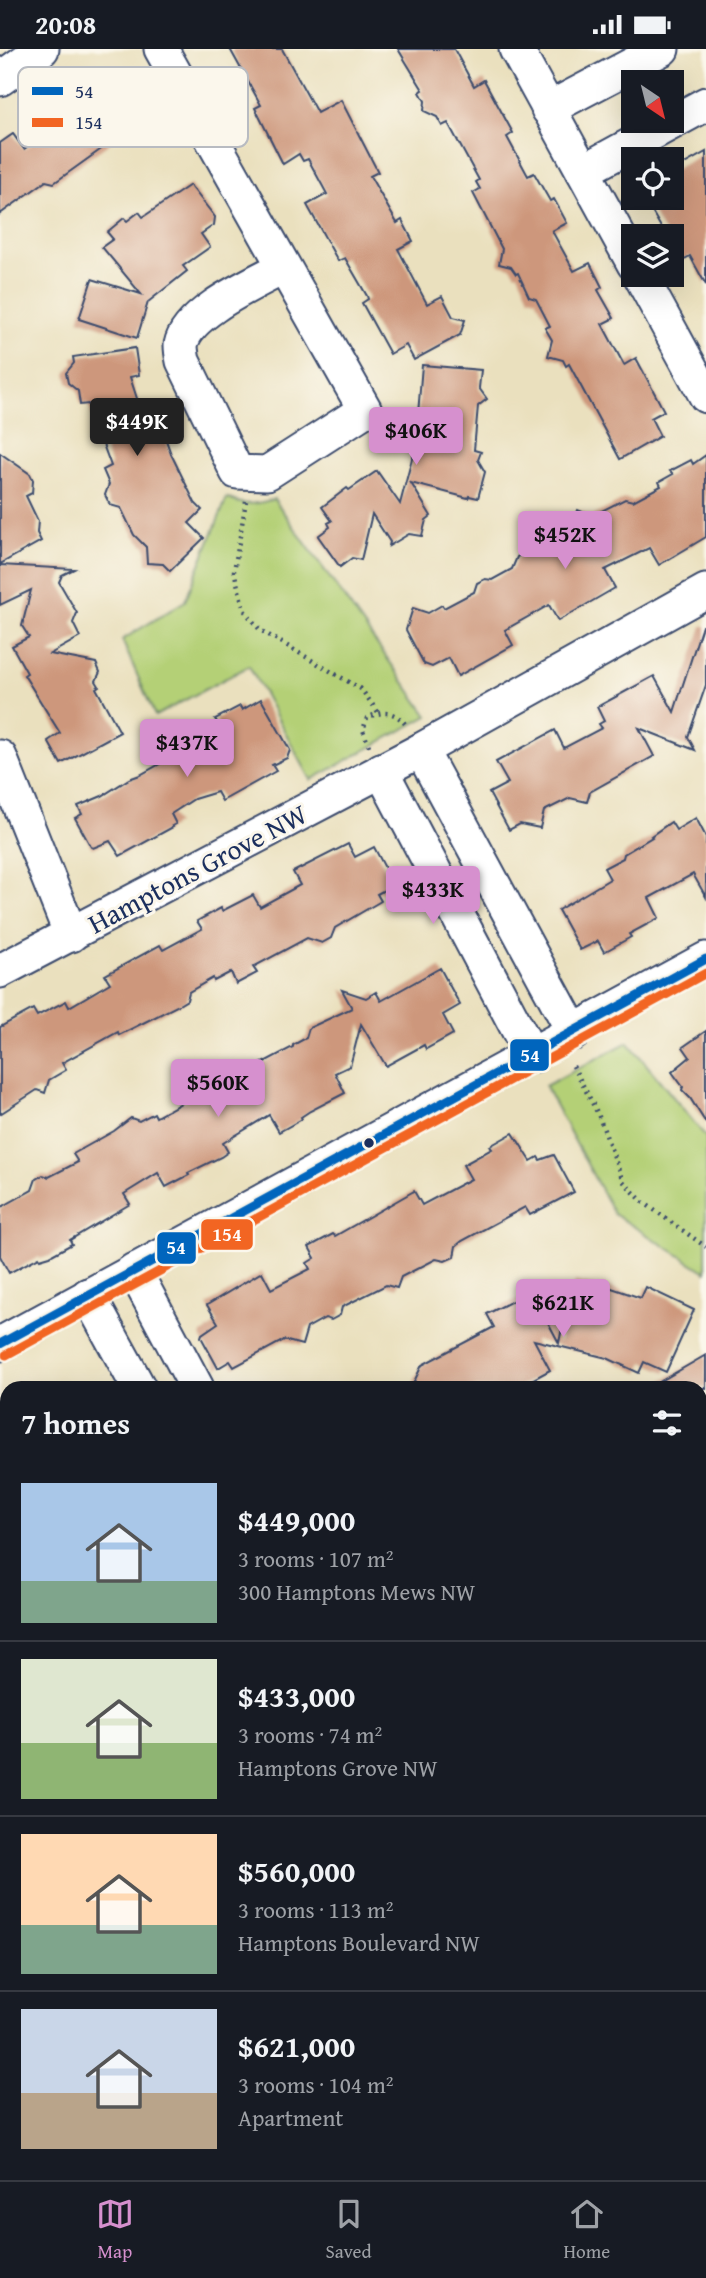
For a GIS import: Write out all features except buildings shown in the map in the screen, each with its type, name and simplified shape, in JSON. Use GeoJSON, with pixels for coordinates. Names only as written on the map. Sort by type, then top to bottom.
{"type":"FeatureCollection","features":[{"type":"Feature","properties":{"kind":"street"},"geometry":{"type":"LineString","coordinates":[[0,79],[42,49]]}},
{"type":"Feature","properties":{"kind":"street"},"geometry":{"type":"LineString","coordinates":[[161,49],[171,67]]}},
{"type":"Feature","properties":{"kind":"street"},"geometry":{"type":"LineString","coordinates":[[516,49],[621,240]]}},
{"type":"Feature","properties":{"kind":"street"},"geometry":{"type":"LineString","coordinates":[[548,109],[662,49]]}},
{"type":"Feature","properties":{"kind":"street"},"geometry":{"type":"LineString","coordinates":[[583,171],[706,104]]}},
{"type":"Feature","properties":{"kind":"street"},"geometry":{"type":"LineString","coordinates":[[216,147],[365,410],[268,473],[237,472],[183,361],[181,345],[187,331],[200,315],[284,267]]}},
{"type":"Feature","properties":{"kind":"street"},"geometry":{"type":"LineString","coordinates":[[647,287],[706,396]]}},
{"type":"Feature","properties":{"kind":"street","name":"Hamptons Grove NW"},"geometry":{"type":"LineString","coordinates":[[0,757],[71,935],[421,750],[706,591]]}},
{"type":"Feature","properties":{"kind":"street"},"geometry":{"type":"LineString","coordinates":[[421,750],[574,1033]]}},
{"type":"Feature","properties":{"kind":"street"},"geometry":{"type":"LineString","coordinates":[[381,770],[532,1056]]}},
{"type":"Feature","properties":{"kind":"street"},"geometry":{"type":"LineString","coordinates":[[0,971],[71,935]]}},
{"type":"Feature","properties":{"kind":"street"},"geometry":{"type":"LineString","coordinates":[[0,1344],[706,959]]}},
{"type":"Feature","properties":{"kind":"street"},"geometry":{"type":"LineString","coordinates":[[134,1270],[193,1381]]}},
{"type":"Feature","properties":{"kind":"street"},"geometry":{"type":"LineString","coordinates":[[88,1296],[135,1381]]}},
{"type":"Feature","properties":{"kind":"path"},"geometry":{"type":"LineString","coordinates":[[249,472],[242,534],[234,571],[244,610],[260,630],[361,689],[378,712]]}},
{"type":"Feature","properties":{"kind":"path"},"geometry":{"type":"LineString","coordinates":[[573,1066],[598,1114],[623,1181],[643,1202],[706,1247]]}},
{"type":"Feature","properties":{"kind":"green space"},"geometry":{"type":"Polygon","coordinates":[[[227,498],[250,504],[274,499],[428,716],[311,780],[249,666],[155,716],[122,640],[185,601],[227,498]]]}},
{"type":"Feature","properties":{"kind":"green space"},"geometry":{"type":"Polygon","coordinates":[[[628,1042],[706,1137],[706,1272],[614,1214],[545,1086],[628,1042]]]}},
{"type":"Feature","properties":{"kind":"transit line","name":"54"},"geometry":{"type":"LineString","coordinates":[[0,1344],[706,959]]}},
{"type":"Feature","properties":{"kind":"transit line","name":"154"},"geometry":{"type":"LineString","coordinates":[[6,1355],[706,973]]}}]}
